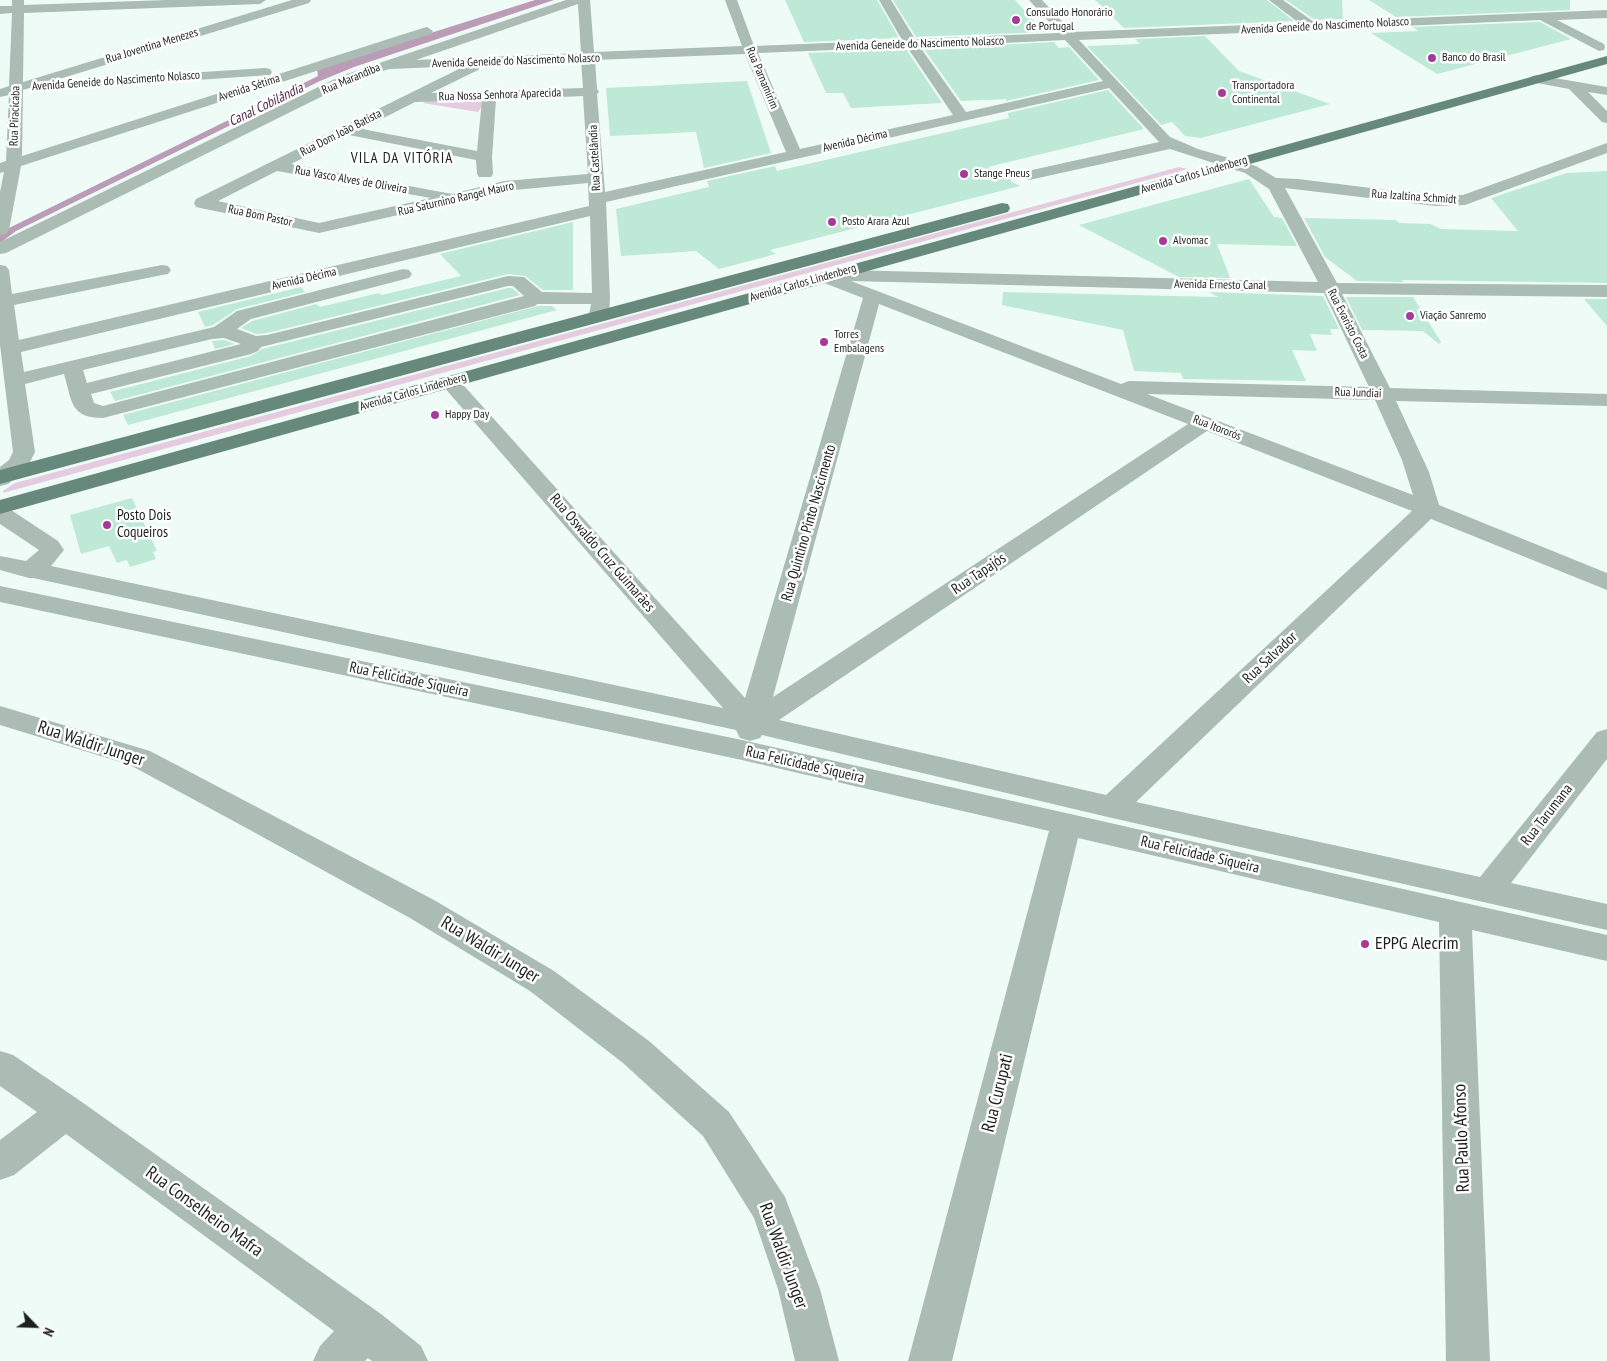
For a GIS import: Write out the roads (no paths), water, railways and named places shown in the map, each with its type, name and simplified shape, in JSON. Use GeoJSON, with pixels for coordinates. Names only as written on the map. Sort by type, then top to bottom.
{"type":"FeatureCollection","features":[{"type":"Feature","properties":{"kind":"main road"},"geometry":{"type":"LineString","coordinates":[[1581,52],[1603,46]]}},
{"type":"Feature","properties":{"kind":"main road","name":"Avenida Carlos Lindenberg"},"geometry":{"type":"LineString","coordinates":[[0,507],[1607,60]]}},
{"type":"Feature","properties":{"kind":"main road","name":"Avenida Carlos Lindenberg"},"geometry":{"type":"LineString","coordinates":[[1174,161],[1223,148]]}},
{"type":"Feature","properties":{"kind":"main road","name":"Avenida Carlos Lindenberg"},"geometry":{"type":"LineString","coordinates":[[1,477],[600,307],[1022,202]]}},
{"type":"Feature","properties":{"kind":"street"},"geometry":{"type":"LineString","coordinates":[[0,6],[150,0]]}},
{"type":"Feature","properties":{"kind":"street"},"geometry":{"type":"LineString","coordinates":[[0,10],[18,5],[260,0]]}},
{"type":"Feature","properties":{"kind":"street","name":"Rua Joventina Menezes"},"geometry":{"type":"LineString","coordinates":[[0,93],[304,0]]}},
{"type":"Feature","properties":{"kind":"street","name":"Rua Marandiba"},"geometry":{"type":"LineString","coordinates":[[0,250],[346,79],[578,0]]}},
{"type":"Feature","properties":{"kind":"street","name":"Rua Castelândia"},"geometry":{"type":"LineString","coordinates":[[584,0],[587,58],[592,92],[600,307]]}},
{"type":"Feature","properties":{"kind":"street","name":"Rua Parnamirim"},"geometry":{"type":"LineString","coordinates":[[731,0],[750,51],[795,155]]}},
{"type":"Feature","properties":{"kind":"street"},"geometry":{"type":"LineString","coordinates":[[885,0],[912,45],[962,117]]}},
{"type":"Feature","properties":{"kind":"street"},"geometry":{"type":"LineString","coordinates":[[1035,0],[1165,140],[1171,144],[1201,154],[1235,163],[1264,176],[1273,183]]}},
{"type":"Feature","properties":{"kind":"street"},"geometry":{"type":"LineString","coordinates":[[1275,0],[1312,27]]}},
{"type":"Feature","properties":{"kind":"street"},"geometry":{"type":"LineString","coordinates":[[1519,4],[1603,46]]}},
{"type":"Feature","properties":{"kind":"street","name":"Rua Piracicaba"},"geometry":{"type":"LineString","coordinates":[[0,227],[17,88],[18,5]]}},
{"type":"Feature","properties":{"kind":"street","name":"Avenida Geneide do Nascimento Nolasco"},"geometry":{"type":"LineString","coordinates":[[384,66],[1607,14]]}},
{"type":"Feature","properties":{"kind":"street","name":"Avenida Sétima"},"geometry":{"type":"LineString","coordinates":[[7,166],[444,26]]}},
{"type":"Feature","properties":{"kind":"street","name":"Rua Dom João Batista"},"geometry":{"type":"LineString","coordinates":[[202,204],[480,63]]}},
{"type":"Feature","properties":{"kind":"street","name":"Avenida Geneide do Nascimento Nolasco"},"geometry":{"type":"LineString","coordinates":[[17,88],[306,69]]}},
{"type":"Feature","properties":{"kind":"street"},"geometry":{"type":"LineString","coordinates":[[1573,85],[1607,77]]}},
{"type":"Feature","properties":{"kind":"street"},"geometry":{"type":"LineString","coordinates":[[1536,79],[1607,90]]}},
{"type":"Feature","properties":{"kind":"street","name":"Avenida Décima"},"geometry":{"type":"LineString","coordinates":[[11,348],[795,155],[1113,83]]}},
{"type":"Feature","properties":{"kind":"street"},"geometry":{"type":"LineString","coordinates":[[1573,85],[1607,119]]}},
{"type":"Feature","properties":{"kind":"street"},"geometry":{"type":"LineString","coordinates":[[0,88],[17,88]]}},
{"type":"Feature","properties":{"kind":"street","name":"Rua Nossa Senhora Aparecida"},"geometry":{"type":"LineString","coordinates":[[409,98],[592,92]]}},
{"type":"Feature","properties":{"kind":"street"},"geometry":{"type":"LineString","coordinates":[[486,191],[481,116],[489,96]]}},
{"type":"Feature","properties":{"kind":"street"},"geometry":{"type":"LineString","coordinates":[[393,106],[440,111]]}},
{"type":"Feature","properties":{"kind":"street"},"geometry":{"type":"LineString","coordinates":[[346,130],[484,157]]}},
{"type":"Feature","properties":{"kind":"street"},"geometry":{"type":"LineString","coordinates":[[1029,175],[1171,144]]}},
{"type":"Feature","properties":{"kind":"street","name":"Rua Izaltina Schmidt"},"geometry":{"type":"LineString","coordinates":[[1273,183],[1298,184],[1427,200],[1465,200],[1607,148]]}},
{"type":"Feature","properties":{"kind":"street","name":"Rua Vasco Alves de Oliveira"},"geometry":{"type":"LineString","coordinates":[[274,166],[458,198]]}},
{"type":"Feature","properties":{"kind":"street","name":"Rua Saturnino Rangel Mauro"},"geometry":{"type":"LineString","coordinates":[[319,228],[522,184],[595,178]]}},
{"type":"Feature","properties":{"kind":"street","name":"Rua Evaristo Costa"},"geometry":{"type":"LineString","coordinates":[[1273,183],[1330,288],[1383,394],[1424,485],[1428,510]]}},
{"type":"Feature","properties":{"kind":"street","name":"Rua Bom Pastor"},"geometry":{"type":"LineString","coordinates":[[202,204],[319,228]]}},
{"type":"Feature","properties":{"kind":"street"},"geometry":{"type":"LineString","coordinates":[[0,270],[24,452],[19,462],[1,477]]}},
{"type":"Feature","properties":{"kind":"street"},"geometry":{"type":"LineString","coordinates":[[4,301],[162,270]]}},
{"type":"Feature","properties":{"kind":"street"},"geometry":{"type":"LineString","coordinates":[[15,380],[220,332],[244,316],[414,271]]}},
{"type":"Feature","properties":{"kind":"street","name":"Avenida Ernesto Canal"},"geometry":{"type":"LineString","coordinates":[[830,276],[1330,288],[1607,292]]}},
{"type":"Feature","properties":{"kind":"street","name":"Rua Itororós"},"geometry":{"type":"LineString","coordinates":[[830,276],[1607,582]]}},
{"type":"Feature","properties":{"kind":"street"},"geometry":{"type":"LineString","coordinates":[[220,332],[254,342],[267,341],[508,281],[518,281],[534,294],[535,298]]}},
{"type":"Feature","properties":{"kind":"street","name":"Rua Quintino Pinto Nascimento"},"geometry":{"type":"LineString","coordinates":[[747,737],[873,294]]}},
{"type":"Feature","properties":{"kind":"street"},"geometry":{"type":"LineString","coordinates":[[72,366],[86,410],[103,412],[535,298],[600,307]]}},
{"type":"Feature","properties":{"kind":"street"},"geometry":{"type":"LineString","coordinates":[[80,391],[244,350],[251,347],[254,342]]}},
{"type":"Feature","properties":{"kind":"street","name":"Rua Oswaldo Cruz Guimarães"},"geometry":{"type":"LineString","coordinates":[[450,382],[747,737]]}},
{"type":"Feature","properties":{"kind":"street","name":"Rua Jundiai"},"geometry":{"type":"LineString","coordinates":[[1109,386],[1607,400]]}},
{"type":"Feature","properties":{"kind":"street","name":"Rua Tapajós"},"geometry":{"type":"LineString","coordinates":[[747,737],[1206,423]]}},
{"type":"Feature","properties":{"kind":"street","name":"Rua Salvador"},"geometry":{"type":"LineString","coordinates":[[1112,807],[1428,510]]}},
{"type":"Feature","properties":{"kind":"street"},"geometry":{"type":"LineString","coordinates":[[0,513],[49,546],[52,550],[47,557],[29,571]]}},
{"type":"Feature","properties":{"kind":"street","name":"Rua Felicidade Siqueira"},"geometry":{"type":"LineString","coordinates":[[0,563],[747,737],[1066,824],[1607,948]]}},
{"type":"Feature","properties":{"kind":"street","name":"Rua Felicidade Siqueira"},"geometry":{"type":"LineString","coordinates":[[0,594],[1112,807],[1607,917]]}},
{"type":"Feature","properties":{"kind":"street","name":"Rua Waldir Junger"},"geometry":{"type":"LineString","coordinates":[[0,715],[140,758],[253,817],[422,909],[542,981],[636,1052],[716,1124],[771,1210],[799,1290],[817,1361]]}},
{"type":"Feature","properties":{"kind":"street","name":"Rua Tarumana"},"geometry":{"type":"LineString","coordinates":[[1488,890],[1607,739]]}},
{"type":"Feature","properties":{"kind":"street","name":"Rua Curupati"},"geometry":{"type":"LineString","coordinates":[[930,1361],[1066,824]]}},
{"type":"Feature","properties":{"kind":"street","name":"Rua Paulo Afonso"},"geometry":{"type":"LineString","coordinates":[[1455,914],[1468,1361]]}},
{"type":"Feature","properties":{"kind":"street","name":"Rua Conselheiro Mafra"},"geometry":{"type":"LineString","coordinates":[[0,1066],[366,1329],[406,1361]]}},
{"type":"Feature","properties":{"kind":"street"},"geometry":{"type":"LineString","coordinates":[[0,1163],[66,1112]]}},
{"type":"Feature","properties":{"kind":"street"},"geometry":{"type":"LineString","coordinates":[[335,1361],[366,1329]]}},
{"type":"Feature","properties":{"kind":"water","name":"Canal Cobilândia"},"geometry":{"type":"Polygon","coordinates":[[[535,0],[554,0],[354,67],[320,81],[16,231],[0,243],[0,233],[318,76],[317,69],[535,0]]]}},
{"type":"Feature","properties":{"kind":"place","name":"Consulado Honorário de Portugal"},"geometry":{"type":"Point","coordinates":[1016,20]}},
{"type":"Feature","properties":{"kind":"place","name":"Banco do Brasil"},"geometry":{"type":"Point","coordinates":[1432,58]}},
{"type":"Feature","properties":{"kind":"place","name":"Transportadora Continental"},"geometry":{"type":"Point","coordinates":[1222,93]}},
{"type":"Feature","properties":{"kind":"place","name":"Stange Pneus"},"geometry":{"type":"Point","coordinates":[964,174]}},
{"type":"Feature","properties":{"kind":"place","name":"Posto Arara Azul"},"geometry":{"type":"Point","coordinates":[832,222]}},
{"type":"Feature","properties":{"kind":"place","name":"Alvomac"},"geometry":{"type":"Point","coordinates":[1163,241]}},
{"type":"Feature","properties":{"kind":"place","name":"Viação Sanremo"},"geometry":{"type":"Point","coordinates":[1410,316]}},
{"type":"Feature","properties":{"kind":"place","name":"Torres Embalagens"},"geometry":{"type":"Point","coordinates":[824,342]}},
{"type":"Feature","properties":{"kind":"place","name":"Happy Day"},"geometry":{"type":"Point","coordinates":[435,415]}},
{"type":"Feature","properties":{"kind":"place","name":"Posto Dois Coqueiros"},"geometry":{"type":"Point","coordinates":[107,525]}},
{"type":"Feature","properties":{"kind":"place","name":"EPPG Alecrim"},"geometry":{"type":"Point","coordinates":[1365,944]}},
{"type":"Feature","properties":{"kind":"district","name":"VILA DA VITÓRIA"},"geometry":{"type":"Point","coordinates":[402,159]}}]}
